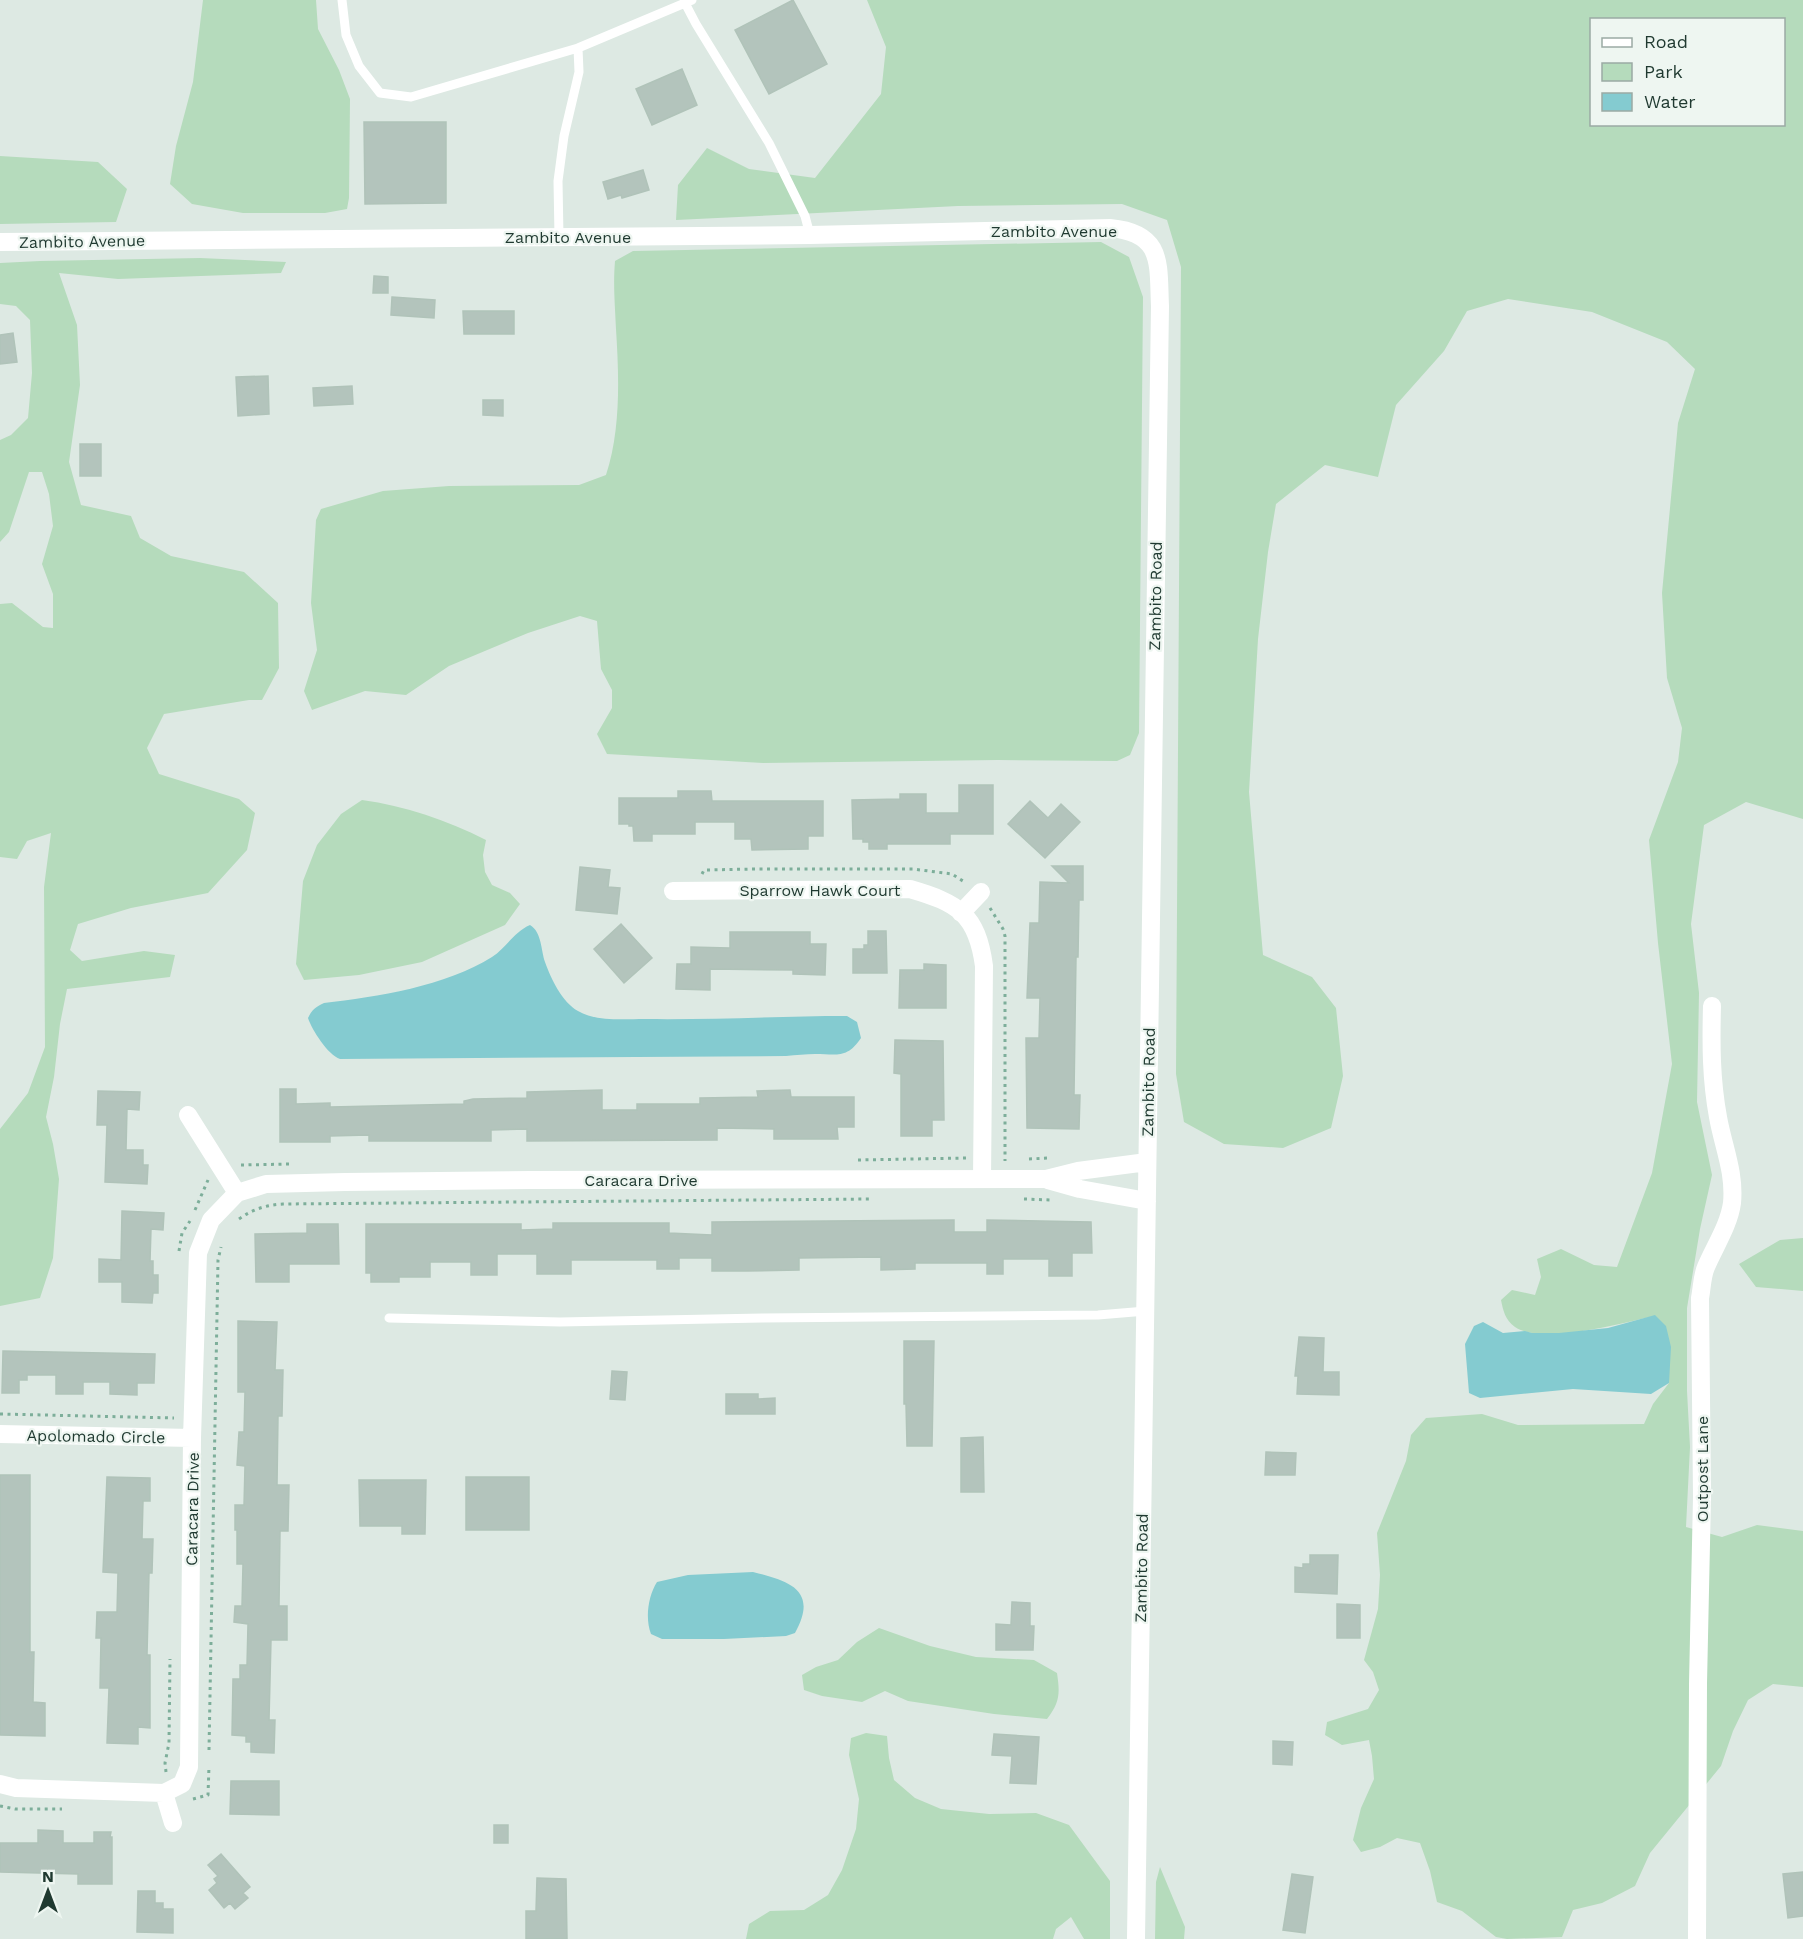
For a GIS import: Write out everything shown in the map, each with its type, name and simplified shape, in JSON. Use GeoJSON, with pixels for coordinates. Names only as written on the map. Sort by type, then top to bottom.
{"type":"FeatureCollection","features":[{"type":"Feature","properties":{"kind":"street","name":"Zambito Avenue"},"geometry":{"type":"LineString","coordinates":[[0,242],[810,235],[1110,228],[1136,233]]}},
{"type":"Feature","properties":{"kind":"street","name":"Zambito Road"},"geometry":{"type":"LineString","coordinates":[[1136,233],[1151,246],[1157,256],[1160,306],[1136,1939]]}},
{"type":"Feature","properties":{"kind":"street","name":"Sparrow Hawk Court"},"geometry":{"type":"LineString","coordinates":[[673,891],[910,889],[944,899],[970,921],[982,946],[984,966],[982,1179]]}},
{"type":"Feature","properties":{"kind":"street"},"geometry":{"type":"LineString","coordinates":[[961,913],[981,892]]}},
{"type":"Feature","properties":{"kind":"street","name":"Outpost Lane"},"geometry":{"type":"LineString","coordinates":[[1697,1939],[1698,1684],[1702,1497],[1700,1298],[1705,1270],[1732,1205],[1732,1172],[1714,1093],[1710,1059],[1712,1006]]}},
{"type":"Feature","properties":{"kind":"street"},"geometry":{"type":"LineString","coordinates":[[188,1115],[237,1193]]}},
{"type":"Feature","properties":{"kind":"street","name":"Caracara Drive"},"geometry":{"type":"LineString","coordinates":[[168,1795],[182,1784],[189,1767],[184,1437],[198,1253],[212,1220],[237,1193],[266,1184],[345,1182],[1046,1179],[1078,1171],[1147,1162]]}},
{"type":"Feature","properties":{"kind":"street","name":"Caracara Drive"},"geometry":{"type":"LineString","coordinates":[[1046,1179],[1080,1189],[1147,1201]]}},
{"type":"Feature","properties":{"kind":"street","name":"Apolomado Circle"},"geometry":{"type":"LineString","coordinates":[[0,1434],[184,1437]]}},
{"type":"Feature","properties":{"kind":"street"},"geometry":{"type":"LineString","coordinates":[[0,1784],[16,1788],[168,1795],[173,1823]]}},
{"type":"Feature","properties":{"kind":"lane"},"geometry":{"type":"LineString","coordinates":[[342,0],[346,35],[359,66],[380,93],[411,97],[578,48],[689,2],[696,24],[769,143],[805,216],[810,235]]}},
{"type":"Feature","properties":{"kind":"lane"},"geometry":{"type":"LineString","coordinates":[[559,237],[558,181],[564,136],[579,72],[578,48]]}},
{"type":"Feature","properties":{"kind":"lane"},"geometry":{"type":"LineString","coordinates":[[388,1318],[560,1322],[762,1317],[1098,1315],[1146,1311]]}},
{"type":"Feature","properties":{"kind":"path"},"geometry":{"type":"LineString","coordinates":[[695,891],[704,870],[711,868],[729,871],[914,868],[952,874],[981,892],[1005,936],[1005,1161]]}},
{"type":"Feature","properties":{"kind":"path"},"geometry":{"type":"LineString","coordinates":[[854,1160],[963,1157],[1016,1160]]}},
{"type":"Feature","properties":{"kind":"path"},"geometry":{"type":"LineString","coordinates":[[1026,1160],[1059,1158]]}},
{"type":"Feature","properties":{"kind":"path"},"geometry":{"type":"LineString","coordinates":[[178,1254],[182,1233],[201,1198],[203,1187],[213,1176],[243,1164],[301,1164]]}},
{"type":"Feature","properties":{"kind":"path"},"geometry":{"type":"LineString","coordinates":[[1020,1198],[1053,1200]]}},
{"type":"Feature","properties":{"kind":"path"},"geometry":{"type":"LineString","coordinates":[[232,1226],[253,1210],[266,1205],[284,1204],[876,1199]]}},
{"type":"Feature","properties":{"kind":"path"},"geometry":{"type":"LineString","coordinates":[[170,1651],[169,1743],[165,1763],[168,1795],[208,1795],[218,1260],[223,1240]]}},
{"type":"Feature","properties":{"kind":"path"},"geometry":{"type":"LineString","coordinates":[[174,1410],[174,1418],[184,1437]]}},
{"type":"Feature","properties":{"kind":"path"},"geometry":{"type":"LineString","coordinates":[[0,1414],[174,1418]]}},
{"type":"Feature","properties":{"kind":"path"},"geometry":{"type":"LineString","coordinates":[[0,1806],[15,1809],[63,1809]]}},
{"type":"Feature","properties":{"kind":"green space"},"geometry":{"type":"Polygon","coordinates":[[[203,0],[316,0],[318,29],[339,70],[350,99],[347,209],[325,213],[243,213],[192,204],[170,184],[176,146],[193,82],[203,0]]]}},
{"type":"Feature","properties":{"kind":"green space"},"geometry":{"type":"Polygon","coordinates":[[[867,0],[1803,0],[1803,819],[1746,802],[1704,825],[1691,924],[1699,993],[1697,1102],[1712,1175],[1700,1229],[1687,1308],[1690,1447],[1686,1527],[1722,1537],[1757,1525],[1803,1531],[1803,1687],[1773,1684],[1748,1700],[1733,1731],[1721,1766],[1650,1853],[1635,1886],[1602,1903],[1573,1910],[1562,1937],[1507,1939],[1496,1937],[1462,1911],[1437,1902],[1430,1871],[1420,1843],[1397,1838],[1380,1847],[1361,1852],[1353,1840],[1361,1808],[1374,1779],[1369,1740],[1342,1745],[1325,1735],[1327,1722],[1368,1709],[1379,1690],[1373,1672],[1364,1660],[1378,1609],[1380,1575],[1377,1533],[1406,1461],[1411,1435],[1426,1418],[1482,1414],[1518,1425],[1644,1424],[1653,1404],[1669,1383],[1666,1327],[1655,1316],[1584,1331],[1544,1334],[1528,1332],[1515,1327],[1507,1318],[1501,1300],[1512,1290],[1535,1295],[1541,1277],[1537,1259],[1561,1249],[1594,1265],[1617,1267],[1652,1173],[1672,1064],[1649,840],[1678,762],[1682,728],[1667,678],[1662,593],[1678,423],[1695,369],[1667,342],[1592,312],[1508,299],[1467,311],[1444,351],[1396,405],[1378,477],[1325,465],[1276,504],[1258,639],[1249,792],[1263,955],[1312,977],[1336,1008],[1343,1076],[1331,1128],[1283,1148],[1224,1144],[1184,1122],[1176,1074],[1181,267],[1167,220],[1122,204],[958,206],[676,220],[678,185],[707,148],[749,169],[815,178],[881,94],[886,47],[867,0]]]}},
{"type":"Feature","properties":{"kind":"green space"},"geometry":{"type":"Polygon","coordinates":[[[0,156],[98,162],[127,189],[116,222],[0,224],[0,156]]]}},
{"type":"Feature","properties":{"kind":"green space"},"geometry":{"type":"Polygon","coordinates":[[[1101,242],[1129,257],[1143,297],[1139,733],[1130,755],[1117,761],[763,763],[607,754],[597,734],[612,708],[612,690],[601,669],[597,621],[580,616],[528,633],[449,666],[406,695],[365,691],[312,710],[304,691],[317,650],[311,603],[316,520],[321,509],[383,491],[449,486],[579,485],[606,475],[614,440],[618,403],[615,261],[633,251],[1101,242]]]}},
{"type":"Feature","properties":{"kind":"green space"},"geometry":{"type":"Polygon","coordinates":[[[200,258],[286,262],[281,273],[118,279],[59,273],[77,325],[80,385],[69,462],[81,505],[131,516],[140,538],[171,556],[244,572],[278,603],[279,668],[262,700],[249,700],[164,714],[147,748],[159,774],[239,799],[255,813],[247,850],[208,893],[131,908],[78,924],[70,950],[82,961],[144,951],[175,955],[170,977],[67,989],[46,1117],[59,1179],[53,1258],[40,1298],[0,1306],[0,1129],[28,1093],[45,1047],[44,887],[51,833],[27,841],[17,859],[0,857],[0,604],[12,603],[43,627],[53,628],[53,594],[42,564],[53,526],[49,494],[42,472],[29,472],[9,532],[0,542],[0,440],[11,435],[28,418],[32,373],[30,320],[16,306],[0,304],[0,263],[200,258]]]}},
{"type":"Feature","properties":{"kind":"green space"},"geometry":{"type":"Polygon","coordinates":[[[362,800],[425,815],[486,840],[483,855],[485,872],[492,885],[510,893],[520,904],[505,925],[422,962],[359,975],[304,980],[296,964],[303,881],[317,845],[341,814],[362,800]]]}},
{"type":"Feature","properties":{"kind":"green space"},"geometry":{"type":"Polygon","coordinates":[[[1803,1238],[1803,1291],[1756,1287],[1739,1264],[1780,1240],[1803,1238]]]}},
{"type":"Feature","properties":{"kind":"green space"},"geometry":{"type":"Polygon","coordinates":[[[879,1628],[930,1646],[976,1657],[1034,1660],[1057,1673],[1059,1692],[1057,1702],[1047,1719],[994,1714],[908,1701],[885,1691],[862,1702],[822,1696],[804,1690],[802,1675],[816,1667],[838,1660],[857,1642],[879,1628]]]}},
{"type":"Feature","properties":{"kind":"green space"},"geometry":{"type":"Polygon","coordinates":[[[866,1733],[887,1736],[894,1780],[915,1798],[941,1809],[989,1814],[1036,1813],[1069,1825],[1110,1881],[1110,1939],[1084,1939],[1071,1917],[1056,1929],[1053,1939],[746,1939],[749,1924],[770,1911],[804,1910],[828,1895],[842,1870],[856,1829],[859,1799],[849,1755],[851,1738],[866,1733]]]}},
{"type":"Feature","properties":{"kind":"green space"},"geometry":{"type":"Polygon","coordinates":[[[1160,1867],[1185,1927],[1184,1939],[1155,1939],[1156,1882],[1160,1867]]]}},
{"type":"Feature","properties":{"kind":"water"},"geometry":{"type":"Polygon","coordinates":[[[530,925],[537,932],[550,976],[558,990],[572,1007],[585,1015],[620,1019],[847,1016],[857,1022],[861,1038],[851,1049],[841,1054],[340,1059],[326,1047],[310,1023],[308,1018],[311,1013],[324,1003],[411,989],[454,976],[492,957],[530,925]]]}},
{"type":"Feature","properties":{"kind":"water"},"geometry":{"type":"Polygon","coordinates":[[[1655,1315],[1666,1326],[1671,1347],[1669,1383],[1651,1394],[1573,1389],[1480,1398],[1469,1393],[1465,1344],[1474,1326],[1483,1322],[1503,1333],[1525,1331],[1559,1333],[1608,1328],[1655,1315]]]}},
{"type":"Feature","properties":{"kind":"water"},"geometry":{"type":"Polygon","coordinates":[[[753,1572],[788,1584],[802,1597],[804,1607],[802,1618],[795,1633],[786,1636],[724,1639],[662,1639],[651,1634],[648,1608],[657,1582],[688,1575],[753,1572]]]}},
{"type":"Feature","properties":{"kind":"building"},"geometry":{"type":"Polygon","coordinates":[[[793,0],[827,64],[769,94],[735,30],[793,0]]]}},
{"type":"Feature","properties":{"kind":"building"},"geometry":{"type":"Polygon","coordinates":[[[682,69],[697,105],[652,125],[636,89],[682,69]]]}},
{"type":"Feature","properties":{"kind":"building"},"geometry":{"type":"Polygon","coordinates":[[[364,122],[446,122],[446,203],[365,204],[364,122]]]}},
{"type":"Feature","properties":{"kind":"building"},"geometry":{"type":"Polygon","coordinates":[[[643,170],[649,190],[622,198],[621,195],[608,199],[603,182],[643,170]]]}},
{"type":"Feature","properties":{"kind":"building"},"geometry":{"type":"Polygon","coordinates":[[[374,276],[388,277],[388,293],[373,293],[374,276]]]}},
{"type":"Feature","properties":{"kind":"building"},"geometry":{"type":"Polygon","coordinates":[[[392,297],[435,300],[434,318],[391,315],[392,297]]]}},
{"type":"Feature","properties":{"kind":"building"},"geometry":{"type":"Polygon","coordinates":[[[463,311],[514,311],[514,334],[464,334],[463,311]]]}},
{"type":"Feature","properties":{"kind":"building"},"geometry":{"type":"Polygon","coordinates":[[[13,333],[17,362],[0,364],[0,335],[13,333]]]}},
{"type":"Feature","properties":{"kind":"building"},"geometry":{"type":"Polygon","coordinates":[[[268,376],[269,414],[238,416],[236,377],[268,376]]]}},
{"type":"Feature","properties":{"kind":"building"},"geometry":{"type":"Polygon","coordinates":[[[352,386],[353,404],[314,406],[313,388],[352,386]]]}},
{"type":"Feature","properties":{"kind":"building"},"geometry":{"type":"Polygon","coordinates":[[[483,400],[503,400],[503,416],[483,415],[483,400]]]}},
{"type":"Feature","properties":{"kind":"building"},"geometry":{"type":"Polygon","coordinates":[[[80,444],[101,444],[101,476],[80,476],[80,444]]]}},
{"type":"Feature","properties":{"kind":"building"},"geometry":{"type":"Polygon","coordinates":[[[959,785],[993,785],[993,834],[950,834],[950,844],[887,844],[887,849],[869,849],[869,842],[863,842],[863,839],[853,839],[852,800],[900,799],[900,794],[926,794],[926,813],[959,813],[959,785]]]}},
{"type":"Feature","properties":{"kind":"building"},"geometry":{"type":"Polygon","coordinates":[[[678,791],[711,791],[712,801],[823,801],[823,836],[808,836],[808,849],[752,850],[751,839],[735,839],[735,822],[695,822],[695,834],[652,834],[652,841],[634,841],[633,826],[619,824],[619,798],[678,798],[678,791]]]}},
{"type":"Feature","properties":{"kind":"building"},"geometry":{"type":"Polygon","coordinates":[[[1030,801],[1048,818],[1061,804],[1080,822],[1045,858],[1008,824],[1030,801]]]}},
{"type":"Feature","properties":{"kind":"building"},"geometry":{"type":"Polygon","coordinates":[[[1052,866],[1083,866],[1083,900],[1079,900],[1078,957],[1076,957],[1074,1095],[1080,1095],[1079,1129],[1027,1128],[1026,1038],[1039,1038],[1040,998],[1027,998],[1030,923],[1039,923],[1040,882],[1069,883],[1052,866]]]}},
{"type":"Feature","properties":{"kind":"building"},"geometry":{"type":"Polygon","coordinates":[[[580,867],[610,870],[608,887],[620,888],[617,914],[576,910],[580,867]]]}},
{"type":"Feature","properties":{"kind":"building"},"geometry":{"type":"Polygon","coordinates":[[[621,924],[652,958],[624,983],[594,949],[621,924]]]}},
{"type":"Feature","properties":{"kind":"building"},"geometry":{"type":"Polygon","coordinates":[[[868,931],[886,931],[887,973],[853,973],[853,949],[864,949],[864,945],[868,945],[868,931]]]}},
{"type":"Feature","properties":{"kind":"building"},"geometry":{"type":"Polygon","coordinates":[[[730,932],[810,932],[810,944],[826,944],[825,975],[793,974],[793,970],[710,969],[710,990],[676,989],[677,964],[691,964],[691,947],[730,948],[730,932]]]}},
{"type":"Feature","properties":{"kind":"building"},"geometry":{"type":"Polygon","coordinates":[[[924,964],[946,965],[946,1008],[899,1008],[900,970],[924,970],[924,964]]]}},
{"type":"Feature","properties":{"kind":"building"},"geometry":{"type":"Polygon","coordinates":[[[895,1040],[943,1041],[944,1120],[932,1120],[932,1136],[901,1136],[901,1074],[894,1073],[895,1040]]]}},
{"type":"Feature","properties":{"kind":"building"},"geometry":{"type":"Polygon","coordinates":[[[280,1089],[296,1089],[296,1104],[330,1103],[330,1107],[464,1104],[464,1101],[473,1099],[527,1098],[527,1092],[602,1090],[602,1110],[637,1110],[637,1104],[700,1104],[700,1098],[758,1097],[757,1091],[790,1090],[791,1097],[854,1097],[854,1127],[837,1127],[838,1139],[774,1139],[774,1129],[717,1128],[717,1140],[527,1141],[527,1129],[491,1130],[491,1141],[369,1141],[369,1135],[330,1136],[330,1142],[280,1142],[280,1089]]]}},
{"type":"Feature","properties":{"kind":"building"},"geometry":{"type":"Polygon","coordinates":[[[98,1091],[140,1092],[139,1110],[127,1109],[126,1150],[143,1150],[143,1165],[148,1165],[147,1184],[105,1182],[107,1125],[97,1125],[98,1091]]]}},
{"type":"Feature","properties":{"kind":"building"},"geometry":{"type":"Polygon","coordinates":[[[122,1211],[164,1213],[163,1230],[151,1229],[150,1261],[153,1261],[153,1275],[158,1275],[158,1293],[153,1293],[152,1303],[122,1302],[122,1282],[99,1282],[99,1259],[121,1260],[122,1211]]]}},
{"type":"Feature","properties":{"kind":"building"},"geometry":{"type":"Polygon","coordinates":[[[954,1220],[954,1232],[987,1232],[987,1220],[1091,1222],[1092,1253],[1072,1253],[1072,1276],[1049,1276],[1049,1259],[1003,1259],[1003,1274],[987,1274],[987,1263],[915,1263],[915,1269],[881,1270],[881,1257],[799,1258],[799,1270],[746,1271],[712,1271],[712,1258],[679,1258],[679,1269],[657,1269],[657,1260],[571,1260],[571,1274],[537,1274],[537,1254],[497,1254],[497,1275],[471,1275],[471,1262],[430,1262],[430,1277],[399,1277],[399,1282],[371,1282],[371,1273],[366,1273],[366,1224],[521,1224],[521,1230],[553,1229],[553,1223],[669,1223],[669,1233],[712,1235],[712,1222],[954,1220]]]}},
{"type":"Feature","properties":{"kind":"building"},"geometry":{"type":"Polygon","coordinates":[[[307,1224],[338,1224],[339,1264],[289,1264],[289,1282],[256,1282],[255,1234],[307,1233],[307,1224]]]}},
{"type":"Feature","properties":{"kind":"building"},"geometry":{"type":"Polygon","coordinates":[[[238,1321],[277,1322],[275,1370],[283,1370],[282,1416],[278,1416],[277,1485],[289,1485],[288,1531],[280,1531],[279,1606],[287,1606],[287,1640],[271,1640],[269,1720],[275,1720],[274,1753],[251,1752],[251,1742],[246,1742],[246,1736],[232,1735],[233,1679],[240,1679],[240,1665],[247,1665],[248,1624],[234,1622],[235,1606],[242,1606],[243,1564],[237,1564],[235,1505],[244,1505],[245,1466],[237,1465],[239,1432],[244,1432],[245,1392],[238,1392],[238,1321]]]}},
{"type":"Feature","properties":{"kind":"building"},"geometry":{"type":"Polygon","coordinates":[[[1299,1337],[1324,1338],[1323,1372],[1339,1372],[1339,1395],[1297,1394],[1298,1376],[1295,1376],[1299,1337]]]}},
{"type":"Feature","properties":{"kind":"building"},"geometry":{"type":"Polygon","coordinates":[[[904,1341],[934,1341],[932,1446],[907,1446],[904,1341]]]}},
{"type":"Feature","properties":{"kind":"building"},"geometry":{"type":"Polygon","coordinates":[[[3,1351],[155,1354],[154,1383],[137,1383],[137,1395],[110,1394],[110,1382],[83,1382],[83,1394],[56,1394],[56,1375],[27,1375],[27,1380],[19,1380],[19,1393],[2,1393],[3,1351]]]}},
{"type":"Feature","properties":{"kind":"building"},"geometry":{"type":"Polygon","coordinates":[[[612,1371],[627,1372],[625,1400],[610,1399],[612,1371]]]}},
{"type":"Feature","properties":{"kind":"building"},"geometry":{"type":"Polygon","coordinates":[[[726,1394],[758,1394],[758,1399],[775,1398],[775,1414],[726,1414],[726,1394]]]}},
{"type":"Feature","properties":{"kind":"building"},"geometry":{"type":"Polygon","coordinates":[[[983,1437],[984,1492],[961,1492],[961,1438],[983,1437]]]}},
{"type":"Feature","properties":{"kind":"building"},"geometry":{"type":"Polygon","coordinates":[[[1266,1452],[1296,1453],[1295,1475],[1265,1475],[1266,1452]]]}},
{"type":"Feature","properties":{"kind":"building"},"geometry":{"type":"Polygon","coordinates":[[[0,1475],[30,1475],[30,1652],[34,1652],[33,1702],[45,1703],[45,1736],[0,1735],[0,1475]]]}},
{"type":"Feature","properties":{"kind":"building"},"geometry":{"type":"Polygon","coordinates":[[[107,1477],[150,1478],[150,1501],[143,1501],[142,1539],[153,1539],[152,1573],[149,1573],[147,1655],[150,1655],[150,1728],[138,1727],[138,1744],[107,1743],[109,1688],[100,1688],[101,1638],[96,1638],[97,1612],[117,1612],[118,1573],[103,1572],[107,1477]]]}},
{"type":"Feature","properties":{"kind":"building"},"geometry":{"type":"Polygon","coordinates":[[[466,1477],[529,1477],[529,1530],[466,1530],[466,1477]]]}},
{"type":"Feature","properties":{"kind":"building"},"geometry":{"type":"Polygon","coordinates":[[[359,1480],[426,1480],[425,1534],[402,1534],[402,1526],[360,1526],[359,1480]]]}},
{"type":"Feature","properties":{"kind":"building"},"geometry":{"type":"Polygon","coordinates":[[[1310,1555],[1338,1555],[1337,1594],[1295,1592],[1295,1567],[1303,1568],[1303,1564],[1310,1564],[1310,1555]]]}},
{"type":"Feature","properties":{"kind":"building"},"geometry":{"type":"Polygon","coordinates":[[[1012,1602],[1030,1603],[1030,1626],[1034,1626],[1033,1650],[996,1650],[996,1624],[1011,1625],[1012,1602]]]}},
{"type":"Feature","properties":{"kind":"building"},"geometry":{"type":"Polygon","coordinates":[[[1337,1604],[1360,1605],[1360,1638],[1337,1638],[1337,1604]]]}},
{"type":"Feature","properties":{"kind":"building"},"geometry":{"type":"Polygon","coordinates":[[[994,1734],[1039,1737],[1036,1784],[1010,1783],[1012,1756],[992,1755],[994,1734]]]}},
{"type":"Feature","properties":{"kind":"building"},"geometry":{"type":"Polygon","coordinates":[[[1273,1741],[1293,1742],[1292,1765],[1273,1764],[1273,1741]]]}},
{"type":"Feature","properties":{"kind":"building"},"geometry":{"type":"Polygon","coordinates":[[[231,1781],[279,1781],[279,1815],[230,1814],[231,1781]]]}},
{"type":"Feature","properties":{"kind":"building"},"geometry":{"type":"Polygon","coordinates":[[[494,1825],[508,1825],[508,1843],[494,1843],[494,1825]]]}},
{"type":"Feature","properties":{"kind":"building"},"geometry":{"type":"Polygon","coordinates":[[[38,1830],[63,1831],[63,1843],[94,1843],[94,1832],[111,1832],[112,1884],[78,1884],[78,1874],[0,1872],[0,1843],[38,1843],[38,1830]]]}},
{"type":"Feature","properties":{"kind":"building"},"geometry":{"type":"Polygon","coordinates":[[[221,1854],[250,1887],[243,1893],[248,1898],[235,1909],[230,1903],[224,1908],[209,1890],[217,1883],[214,1879],[218,1876],[208,1865],[221,1854]]]}},
{"type":"Feature","properties":{"kind":"building"},"geometry":{"type":"Polygon","coordinates":[[[1803,1872],[1803,1916],[1788,1918],[1783,1874],[1803,1872]]]}},
{"type":"Feature","properties":{"kind":"building"},"geometry":{"type":"Polygon","coordinates":[[[1292,1874],[1313,1877],[1305,1933],[1283,1930],[1292,1874]]]}},
{"type":"Feature","properties":{"kind":"building"},"geometry":{"type":"Polygon","coordinates":[[[537,1878],[566,1879],[567,1939],[526,1939],[526,1911],[536,1911],[537,1878]]]}},
{"type":"Feature","properties":{"kind":"building"},"geometry":{"type":"Polygon","coordinates":[[[138,1891],[155,1891],[155,1903],[163,1903],[163,1909],[173,1909],[173,1933],[137,1932],[138,1891]]]}}]}
